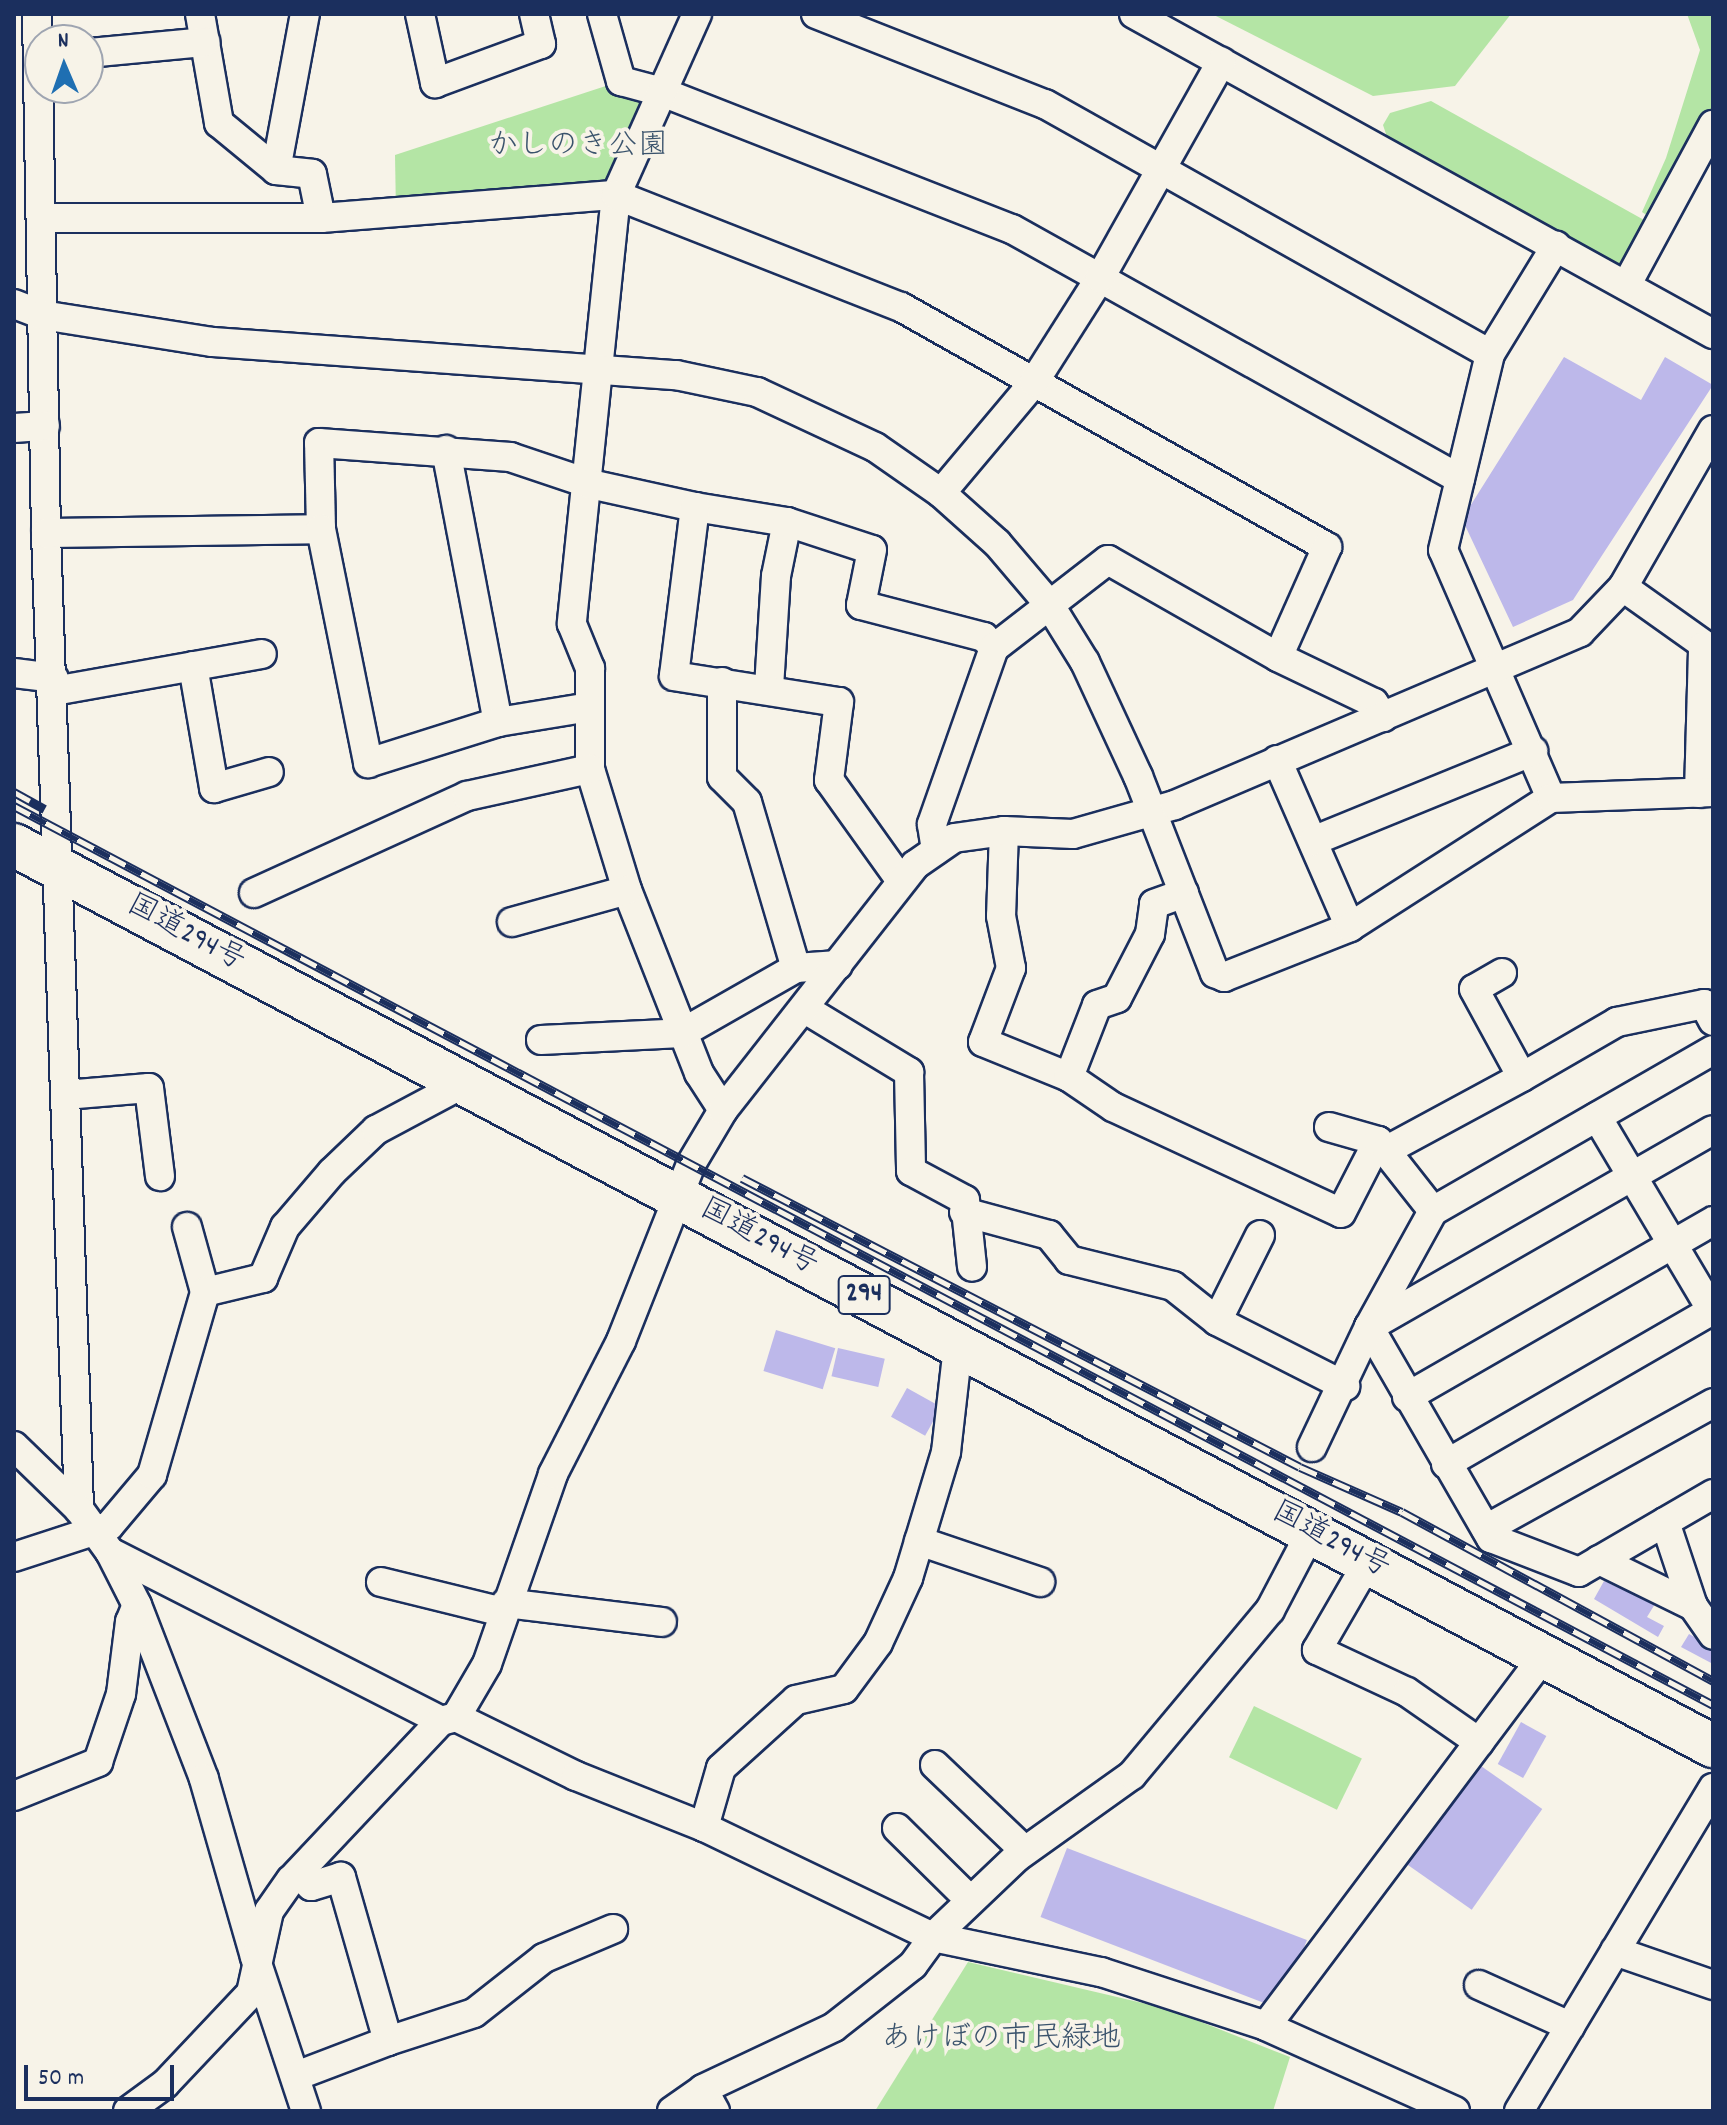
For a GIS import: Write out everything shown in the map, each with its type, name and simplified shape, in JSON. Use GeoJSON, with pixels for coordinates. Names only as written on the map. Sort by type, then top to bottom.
{"type":"FeatureCollection","features":[{"type":"Feature","properties":{"kind":"highway","name":"国道294号"},"geometry":{"type":"LineString","coordinates":[[14,845],[1713,1746]]}},
{"type":"Feature","properties":{"kind":"street"},"geometry":{"type":"LineString","coordinates":[[200,14],[219,123],[276,170],[312,174],[321,218]]}},
{"type":"Feature","properties":{"kind":"street"},"geometry":{"type":"LineString","coordinates":[[276,170],[305,14]]}},
{"type":"Feature","properties":{"kind":"street"},"geometry":{"type":"LineString","coordinates":[[420,14],[435,83],[541,44],[534,14]]}},
{"type":"Feature","properties":{"kind":"street"},"geometry":{"type":"LineString","coordinates":[[602,14],[621,81],[662,92],[1012,229],[1460,479]]}},
{"type":"Feature","properties":{"kind":"street"},"geometry":{"type":"LineString","coordinates":[[697,14],[616,195],[596,367],[590,484],[572,624],[590,668],[590,769],[627,890],[682,1033],[723,1110]]}},
{"type":"Feature","properties":{"kind":"street"},"geometry":{"type":"LineString","coordinates":[[816,14],[1045,104],[1490,354]]}},
{"type":"Feature","properties":{"kind":"street"},"geometry":{"type":"LineString","coordinates":[[1140,15],[1713,334]]}},
{"type":"Feature","properties":{"kind":"street"},"geometry":{"type":"LineString","coordinates":[[104,51],[205,42]]}},
{"type":"Feature","properties":{"kind":"street"},"geometry":{"type":"LineString","coordinates":[[941,493],[1034,382],[1100,278],[1221,62]]}},
{"type":"Feature","properties":{"kind":"street"},"geometry":{"type":"LineString","coordinates":[[29,109],[41,218],[46,533],[54,685],[65,1095],[94,1531]]}},
{"type":"Feature","properties":{"kind":"street"},"geometry":{"type":"LineString","coordinates":[[1627,284],[1713,125]]}},
{"type":"Feature","properties":{"kind":"street"},"geometry":{"type":"LineString","coordinates":[[41,218],[321,218],[616,195],[901,307],[1327,547],[1278,657]]}},
{"type":"Feature","properties":{"kind":"street"},"geometry":{"type":"LineString","coordinates":[[1551,798],[1443,550],[1490,354],[1556,246]]}},
{"type":"Feature","properties":{"kind":"street"},"geometry":{"type":"LineString","coordinates":[[14,304],[42,315],[213,342],[676,375],[757,392],[875,447],[941,493],[997,543],[1049,604],[1085,662],[1153,811],[1215,973],[1224,977],[1350,927],[1551,798],[1706,793],[1708,649],[1623,587]]}},
{"type":"Feature","properties":{"kind":"street"},"geometry":{"type":"LineString","coordinates":[[14,428],[45,426]]}},
{"type":"Feature","properties":{"kind":"street"},"geometry":{"type":"LineString","coordinates":[[128,2111],[165,2084],[251,1993],[255,1957],[269,1911],[298,1873],[448,1719],[487,1664],[553,1474],[621,1341],[677,1195],[723,1110],[805,1009],[901,881],[954,838],[1004,831],[1055,837],[1153,811],[1497,670],[1580,632],[1623,587],[1713,430]]}},
{"type":"Feature","properties":{"kind":"street"},"geometry":{"type":"LineString","coordinates":[[590,707],[498,722],[368,763],[321,529],[319,443],[510,457],[590,484],[695,507],[787,522],[872,550],[861,605],[984,637],[994,648]]}},
{"type":"Feature","properties":{"kind":"street"},"geometry":{"type":"LineString","coordinates":[[446,450],[498,722]]}},
{"type":"Feature","properties":{"kind":"street"},"geometry":{"type":"LineString","coordinates":[[695,507],[674,676],[769,688],[839,702],[829,780],[901,881]]}},
{"type":"Feature","properties":{"kind":"street"},"geometry":{"type":"LineString","coordinates":[[769,688],[776,576],[787,522]]}},
{"type":"Feature","properties":{"kind":"street"},"geometry":{"type":"LineString","coordinates":[[46,533],[321,529]]}},
{"type":"Feature","properties":{"kind":"street"},"geometry":{"type":"LineString","coordinates":[[936,850],[932,824],[994,648],[1108,560],[1278,657],[1374,703],[1383,717]]}},
{"type":"Feature","properties":{"kind":"street"},"geometry":{"type":"LineString","coordinates":[[14,673],[54,685],[262,654]]}},
{"type":"Feature","properties":{"kind":"street"},"geometry":{"type":"LineString","coordinates":[[193,666],[214,788],[269,772]]}},
{"type":"Feature","properties":{"kind":"street"},"geometry":{"type":"LineString","coordinates":[[722,682],[722,777],[747,802],[796,968]]}},
{"type":"Feature","properties":{"kind":"street"},"geometry":{"type":"LineString","coordinates":[[1313,841],[1533,751]]}},
{"type":"Feature","properties":{"kind":"street"},"geometry":{"type":"LineString","coordinates":[[1277,760],[1350,927]]}},
{"type":"Feature","properties":{"kind":"street"},"geometry":{"type":"LineString","coordinates":[[254,893],[467,796],[590,769]]}},
{"type":"Feature","properties":{"kind":"street"},"geometry":{"type":"LineString","coordinates":[[1004,831],[1001,916],[1011,968],[983,1042],[1069,1077],[1113,1107],[1341,1213],[1383,1145],[1522,1077],[1617,1022],[1704,1004],[1713,1021]]}},
{"type":"Feature","properties":{"kind":"street"},"geometry":{"type":"LineString","coordinates":[[512,922],[627,890]]}},
{"type":"Feature","properties":{"kind":"street"},"geometry":{"type":"LineString","coordinates":[[1069,1077],[1097,1005],[1117,998],[1150,934],[1154,904],[1184,893]]}},
{"type":"Feature","properties":{"kind":"street"},"geometry":{"type":"LineString","coordinates":[[541,1040],[682,1033],[796,968],[838,965]]}},
{"type":"Feature","properties":{"kind":"street"},"geometry":{"type":"LineString","coordinates":[[1502,973],[1474,989],[1473,1008],[1522,1077]]}},
{"type":"Feature","properties":{"kind":"street"},"geometry":{"type":"LineString","coordinates":[[805,1009],[909,1072],[911,1171],[965,1200],[972,1267]]}},
{"type":"Feature","properties":{"kind":"street"},"geometry":{"type":"LineString","coordinates":[[1312,1447],[1345,1386],[1369,1327],[1433,1211],[1713,1050]]}},
{"type":"Feature","properties":{"kind":"street"},"geometry":{"type":"LineString","coordinates":[[205,1292],[263,1278],[285,1227],[332,1172],[376,1130],[464,1083]]}},
{"type":"Feature","properties":{"kind":"street"},"geometry":{"type":"LineString","coordinates":[[65,1095],[149,1088],[160,1176]]}},
{"type":"Feature","properties":{"kind":"street"},"geometry":{"type":"LineString","coordinates":[[1446,1464],[1713,1311],[1597,1117]]}},
{"type":"Feature","properties":{"kind":"street"},"geometry":{"type":"LineString","coordinates":[[1329,1127],[1383,1145],[1433,1211]]}},
{"type":"Feature","properties":{"kind":"street"},"geometry":{"type":"LineString","coordinates":[[1369,1327],[1713,1130]]}},
{"type":"Feature","properties":{"kind":"street"},"geometry":{"type":"LineString","coordinates":[[964,1212],[1049,1235],[1069,1260],[1173,1286],[1217,1321],[1345,1386]]}},
{"type":"Feature","properties":{"kind":"street"},"geometry":{"type":"LineString","coordinates":[[1407,1397],[1713,1221]]}},
{"type":"Feature","properties":{"kind":"street"},"geometry":{"type":"LineString","coordinates":[[14,1557],[109,1526],[152,1475],[205,1292],[187,1227]]}},
{"type":"Feature","properties":{"kind":"street"},"geometry":{"type":"LineString","coordinates":[[1217,1321],[1260,1235]]}},
{"type":"Feature","properties":{"kind":"street"},"geometry":{"type":"LineString","coordinates":[[1369,1327],[1491,1538],[1579,1572],[1713,1494]]}},
{"type":"Feature","properties":{"kind":"street"},"geometry":{"type":"LineString","coordinates":[[704,1827],[721,1768],[796,1700],[844,1689],[878,1643],[919,1541],[946,1452],[958,1346]]}},
{"type":"Feature","properties":{"kind":"street"},"geometry":{"type":"LineString","coordinates":[[1486,1529],[1713,1403]]}},
{"type":"Feature","properties":{"kind":"street"},"geometry":{"type":"LineString","coordinates":[[14,1446],[94,1531],[137,1605],[204,1779],[255,1957],[306,2111]]}},
{"type":"Feature","properties":{"kind":"street"},"geometry":{"type":"LineString","coordinates":[[1665,1522],[1693,1606],[1713,1635]]}},
{"type":"Feature","properties":{"kind":"street"},"geometry":{"type":"LineString","coordinates":[[94,1531],[448,1719],[576,1776],[704,1827],[933,1937],[1101,1972],[1266,2026],[1455,2111]]}},
{"type":"Feature","properties":{"kind":"street"},"geometry":{"type":"LineString","coordinates":[[672,2111],[709,2100],[834,2027],[913,1965],[968,1898],[1025,1851],[1132,1775],[1270,1610],[1311,1532]]}},
{"type":"Feature","properties":{"kind":"street"},"geometry":{"type":"LineString","coordinates":[[919,1541],[1040,1582]]}},
{"type":"Feature","properties":{"kind":"street"},"geometry":{"type":"LineString","coordinates":[[1599,1560],[1693,1606]]}},
{"type":"Feature","properties":{"kind":"street"},"geometry":{"type":"LineString","coordinates":[[1368,1562],[1317,1650],[1407,1692],[1479,1742]]}},
{"type":"Feature","properties":{"kind":"street"},"geometry":{"type":"LineString","coordinates":[[381,1582],[504,1608],[662,1622]]}},
{"type":"Feature","properties":{"kind":"street"},"geometry":{"type":"LineString","coordinates":[[14,1796],[98,1762],[121,1694],[130,1622],[137,1605]]}},
{"type":"Feature","properties":{"kind":"street"},"geometry":{"type":"LineString","coordinates":[[1266,2026],[1544,1656]]}},
{"type":"Feature","properties":{"kind":"street"},"geometry":{"type":"LineString","coordinates":[[935,1765],[1025,1851]]}},
{"type":"Feature","properties":{"kind":"street"},"geometry":{"type":"LineString","coordinates":[[1519,2111],[1713,1788]]}},
{"type":"Feature","properties":{"kind":"street"},"geometry":{"type":"LineString","coordinates":[[897,1828],[968,1898]]}},
{"type":"Feature","properties":{"kind":"street"},"geometry":{"type":"LineString","coordinates":[[298,1873],[311,1886],[341,1877],[388,2041]]}},
{"type":"Feature","properties":{"kind":"street"},"geometry":{"type":"LineString","coordinates":[[296,2076],[474,2013],[544,1958],[613,1929]]}},
{"type":"Feature","properties":{"kind":"street"},"geometry":{"type":"LineString","coordinates":[[1615,1951],[1713,1985]]}},
{"type":"Feature","properties":{"kind":"street"},"geometry":{"type":"LineString","coordinates":[[1479,1985],[1570,2026]]}},
{"type":"Feature","properties":{"kind":"green space"},"geometry":{"type":"Polygon","coordinates":[[[1212,14],[1511,14],[1455,86],[1373,96],[1212,14]]]}},
{"type":"Feature","properties":{"kind":"green space"},"geometry":{"type":"Polygon","coordinates":[[[1687,14],[1713,14],[1713,108],[1651,218],[1642,212],[1666,158],[1700,50],[1687,14]]]}},
{"type":"Feature","properties":{"kind":"green space","name":"かしのき公園"},"geometry":{"type":"Polygon","coordinates":[[[621,81],[662,92],[616,195],[396,213],[395,155],[621,81]]]}},
{"type":"Feature","properties":{"kind":"green space"},"geometry":{"type":"Polygon","coordinates":[[[1431,101],[1653,225],[1627,268],[1618,270],[1388,140],[1383,125],[1390,113],[1431,101]]]}},
{"type":"Feature","properties":{"kind":"green space"},"geometry":{"type":"Polygon","coordinates":[[[1254,1706],[1362,1759],[1337,1810],[1229,1757],[1254,1706]]]}},
{"type":"Feature","properties":{"kind":"green space","name":"あけぼの市民緑地"},"geometry":{"type":"Polygon","coordinates":[[[968,1962],[1168,2009],[1290,2057],[1273,2111],[875,2111],[968,1962]]]}},
{"type":"Feature","properties":{"kind":"building"},"geometry":{"type":"Polygon","coordinates":[[[1564,357],[1641,400],[1665,357],[1713,385],[1573,600],[1513,627],[1462,519],[1564,357]]]}},
{"type":"Feature","properties":{"kind":"building"},"geometry":{"type":"Polygon","coordinates":[[[776,1330],[835,1348],[823,1389],[763,1371],[776,1330]]]}},
{"type":"Feature","properties":{"kind":"building"},"geometry":{"type":"Polygon","coordinates":[[[838,1348],[885,1359],[878,1387],[831,1376],[838,1348]]]}},
{"type":"Feature","properties":{"kind":"building"},"geometry":{"type":"Polygon","coordinates":[[[907,1388],[941,1407],[925,1436],[891,1417],[907,1388]]]}},
{"type":"Feature","properties":{"kind":"building"},"geometry":{"type":"Polygon","coordinates":[[[1604,1581],[1655,1604],[1647,1617],[1664,1626],[1658,1637],[1594,1599],[1604,1581]]]}},
{"type":"Feature","properties":{"kind":"building"},"geometry":{"type":"Polygon","coordinates":[[[1689,1634],[1713,1647],[1713,1664],[1681,1647],[1689,1634]]]}},
{"type":"Feature","properties":{"kind":"building"},"geometry":{"type":"Polygon","coordinates":[[[1521,1722],[1546,1736],[1523,1778],[1498,1764],[1521,1722]]]}},
{"type":"Feature","properties":{"kind":"building"},"geometry":{"type":"Polygon","coordinates":[[[1471,1759],[1542,1809],[1472,1910],[1400,1860],[1471,1759]]]}},
{"type":"Feature","properties":{"kind":"building"},"geometry":{"type":"Polygon","coordinates":[[[1067,1848],[1307,1940],[1280,2009],[1040,1917],[1067,1848]]]}},
{"type":"Feature","properties":{"kind":"railway"},"geometry":{"type":"LineString","coordinates":[[14,792],[45,809]]}},
{"type":"Feature","properties":{"kind":"railway"},"geometry":{"type":"LineString","coordinates":[[14,806],[1713,1705]]}},
{"type":"Feature","properties":{"kind":"railway"},"geometry":{"type":"LineString","coordinates":[[742,1178],[1300,1467],[1402,1512],[1713,1681]]}}]}
